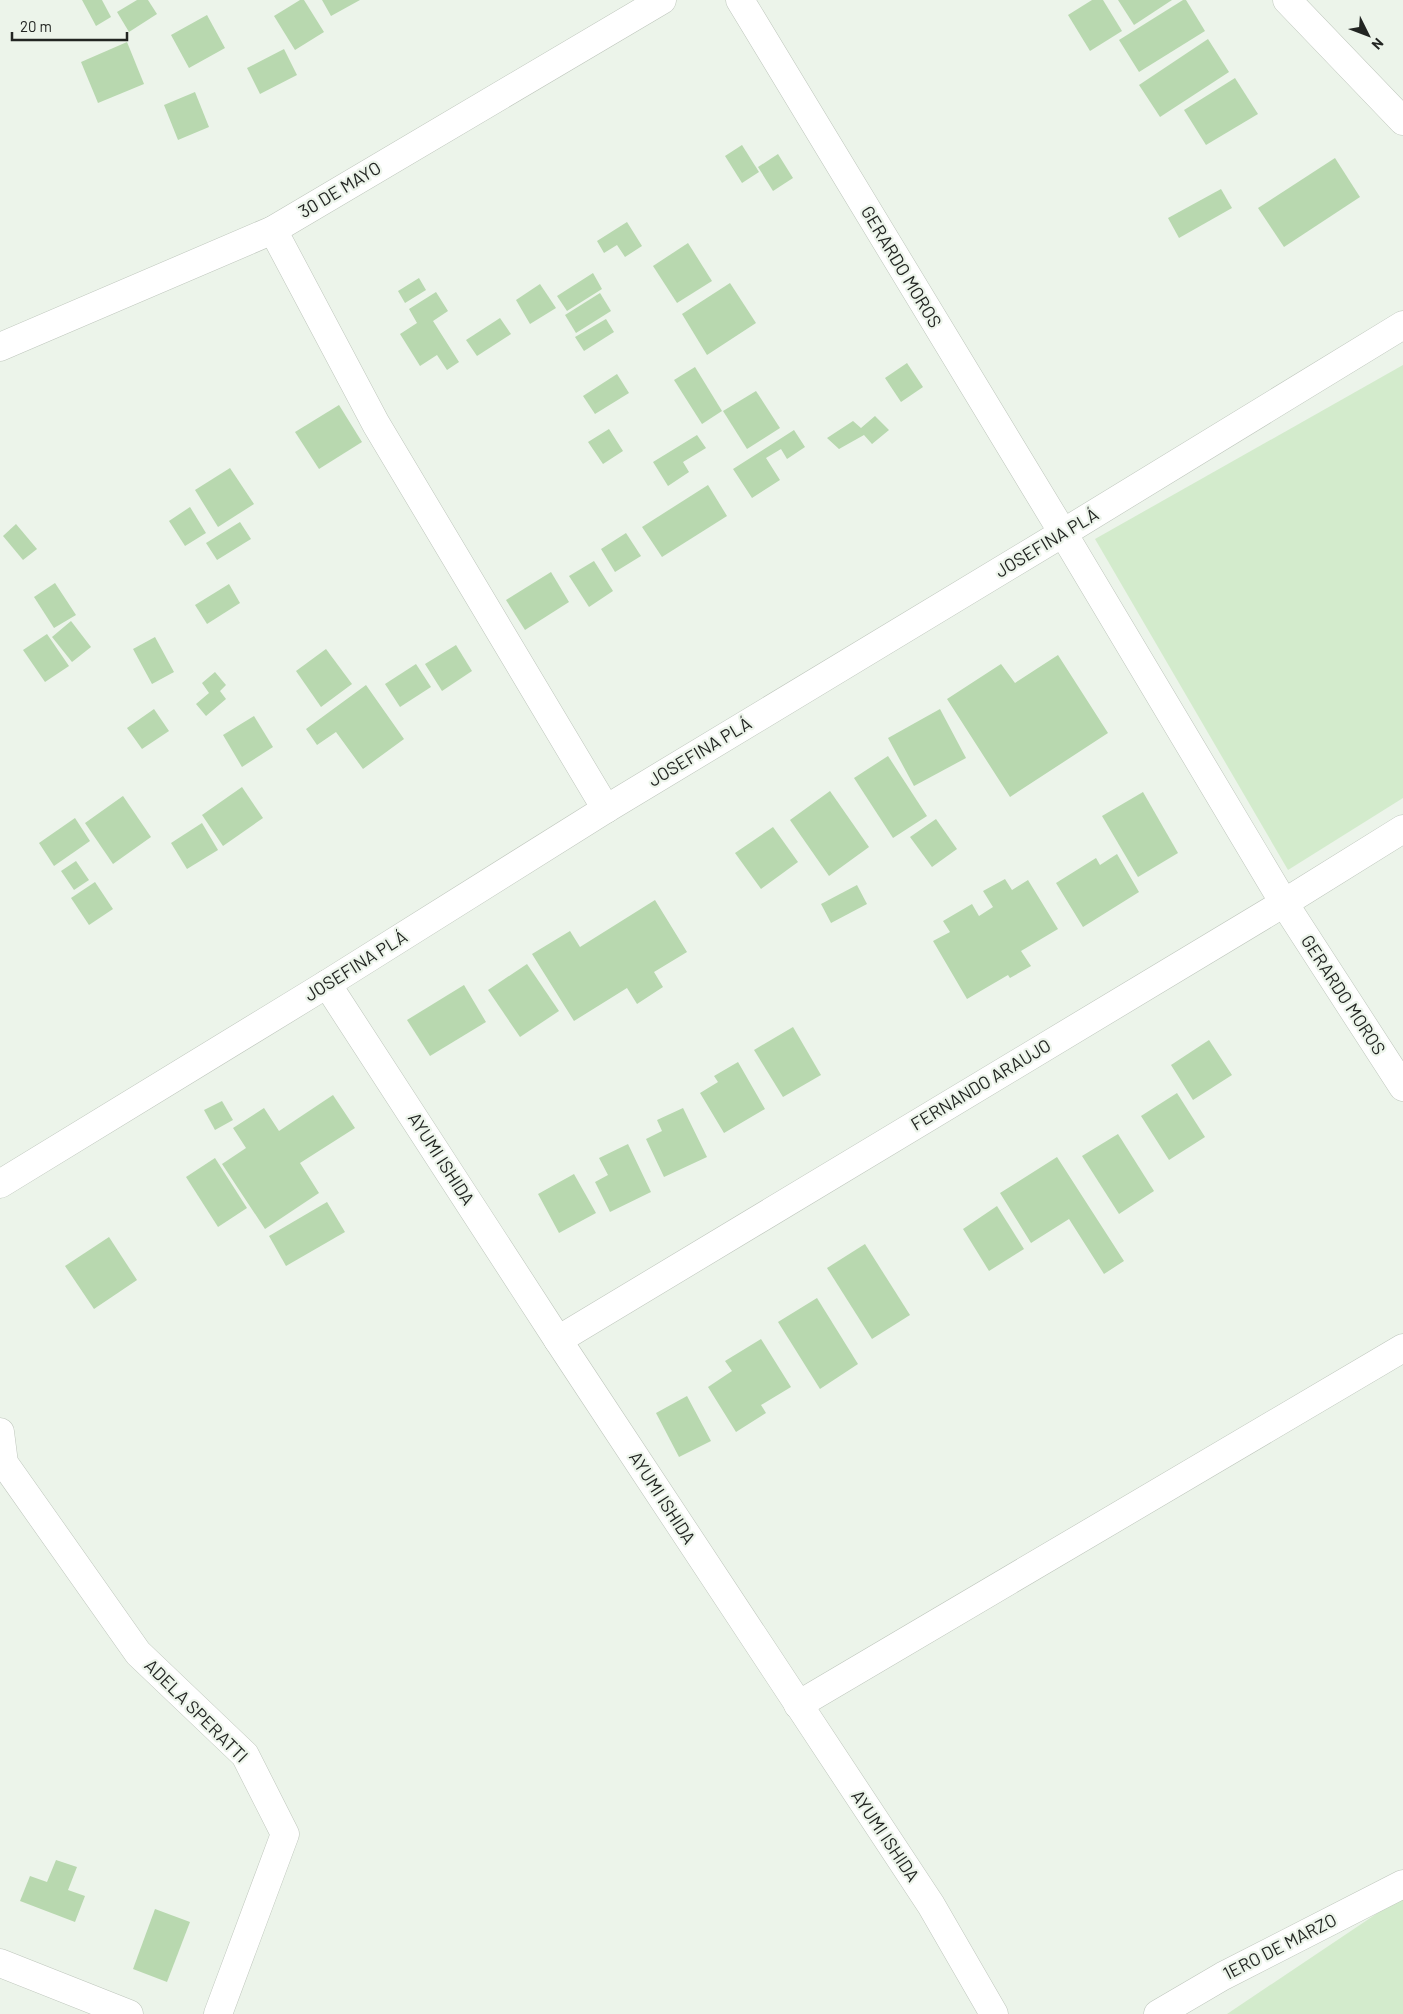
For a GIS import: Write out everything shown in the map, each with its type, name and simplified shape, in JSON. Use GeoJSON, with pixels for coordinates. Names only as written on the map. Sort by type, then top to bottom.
{"type":"FeatureCollection","features":[{"type":"Feature","properties":{"kind":"street","name":"30 DE MAYO"},"geometry":{"type":"LineString","coordinates":[[0,347],[273,230],[662,0]]}},
{"type":"Feature","properties":{"kind":"street","name":"GERARDO MOROS"},"geometry":{"type":"LineString","coordinates":[[740,0],[1063,533],[1284,903],[1403,1087]]}},
{"type":"Feature","properties":{"kind":"street"},"geometry":{"type":"LineString","coordinates":[[1287,0],[1403,122]]}},
{"type":"Feature","properties":{"kind":"street"},"geometry":{"type":"LineString","coordinates":[[273,230],[376,424],[606,809]]}},
{"type":"Feature","properties":{"kind":"street","name":"JOSEFINA PLÁ"},"geometry":{"type":"LineString","coordinates":[[0,1184],[327,984],[606,809],[1403,325]]}},
{"type":"Feature","properties":{"kind":"street","name":"FERNANDO ARAUJO"},"geometry":{"type":"LineString","coordinates":[[558,1340],[1284,903],[1403,829]]}},
{"type":"Feature","properties":{"kind":"street","name":"AYUMI ISHIDA"},"geometry":{"type":"LineString","coordinates":[[327,984],[558,1340],[931,1905],[994,2014]]}},
{"type":"Feature","properties":{"kind":"street"},"geometry":{"type":"LineString","coordinates":[[798,1705],[1403,1348]]}},
{"type":"Feature","properties":{"kind":"street","name":"ADELA SPERATTI"},"geometry":{"type":"LineString","coordinates":[[0,1432],[4,1464],[132,1645],[138,1653],[245,1755],[285,1834],[218,2014]]}},
{"type":"Feature","properties":{"kind":"street","name":"1ERO DE MARZO"},"geometry":{"type":"LineString","coordinates":[[1158,2014],[1223,1976],[1403,1884]]}},
{"type":"Feature","properties":{"kind":"street"},"geometry":{"type":"LineString","coordinates":[[0,1963],[129,2014]]}},
{"type":"Feature","properties":{"kind":"green space"},"geometry":{"type":"Polygon","coordinates":[[[1403,365],[1403,798],[1288,870],[1095,539],[1403,365]]]}},
{"type":"Feature","properties":{"kind":"green space"},"geometry":{"type":"Polygon","coordinates":[[[1403,1896],[1403,2014],[1227,2014],[1403,1896]]]}},
{"type":"Feature","properties":{"kind":"building"},"geometry":{"type":"Polygon","coordinates":[[[82,0],[102,0],[111,17],[96,26],[82,0]]]}},
{"type":"Feature","properties":{"kind":"building"},"geometry":{"type":"Polygon","coordinates":[[[137,0],[148,0],[157,14],[129,32],[117,12],[137,0]]]}},
{"type":"Feature","properties":{"kind":"building"},"geometry":{"type":"Polygon","coordinates":[[[300,0],[304,0],[324,32],[295,50],[274,16],[300,0]]]}},
{"type":"Feature","properties":{"kind":"building"},"geometry":{"type":"Polygon","coordinates":[[[322,0],[360,0],[331,16],[322,0]]]}},
{"type":"Feature","properties":{"kind":"building"},"geometry":{"type":"Polygon","coordinates":[[[1092,0],[1103,0],[1122,31],[1090,51],[1068,15],[1092,0]]]}},
{"type":"Feature","properties":{"kind":"building"},"geometry":{"type":"Polygon","coordinates":[[[1118,0],[1172,0],[1134,25],[1118,0]]]}},
{"type":"Feature","properties":{"kind":"building"},"geometry":{"type":"Polygon","coordinates":[[[1183,0],[1186,0],[1205,31],[1139,72],[1119,40],[1183,0]]]}},
{"type":"Feature","properties":{"kind":"building"},"geometry":{"type":"Polygon","coordinates":[[[207,15],[225,48],[189,68],[171,35],[207,15]]]}},
{"type":"Feature","properties":{"kind":"building"},"geometry":{"type":"Polygon","coordinates":[[[1208,39],[1229,72],[1160,117],[1139,85],[1208,39]]]}},
{"type":"Feature","properties":{"kind":"building"},"geometry":{"type":"Polygon","coordinates":[[[127,42],[144,84],[98,103],[81,62],[127,42]]]}},
{"type":"Feature","properties":{"kind":"building"},"geometry":{"type":"Polygon","coordinates":[[[284,49],[297,75],[260,94],[247,68],[284,49]]]}},
{"type":"Feature","properties":{"kind":"building"},"geometry":{"type":"Polygon","coordinates":[[[1235,78],[1258,114],[1206,145],[1184,110],[1235,78]]]}},
{"type":"Feature","properties":{"kind":"building"},"geometry":{"type":"Polygon","coordinates":[[[195,92],[209,127],[178,140],[164,105],[195,92]]]}},
{"type":"Feature","properties":{"kind":"building"},"geometry":{"type":"Polygon","coordinates":[[[742,145],[759,172],[742,183],[725,156],[742,145]]]}},
{"type":"Feature","properties":{"kind":"building"},"geometry":{"type":"Polygon","coordinates":[[[778,154],[793,178],[773,191],[758,167],[778,154]]]}},
{"type":"Feature","properties":{"kind":"building"},"geometry":{"type":"Polygon","coordinates":[[[1335,158],[1360,197],[1284,247],[1258,208],[1335,158]]]}},
{"type":"Feature","properties":{"kind":"building"},"geometry":{"type":"Polygon","coordinates":[[[1221,189],[1232,208],[1179,238],[1168,218],[1221,189]]]}},
{"type":"Feature","properties":{"kind":"building"},"geometry":{"type":"Polygon","coordinates":[[[627,222],[642,246],[625,257],[617,245],[604,253],[597,241],[627,222]]]}},
{"type":"Feature","properties":{"kind":"building"},"geometry":{"type":"Polygon","coordinates":[[[688,243],[712,281],[677,303],[653,266],[688,243]]]}},
{"type":"Feature","properties":{"kind":"building"},"geometry":{"type":"Polygon","coordinates":[[[593,273],[602,289],[567,311],[557,296],[593,273]]]}},
{"type":"Feature","properties":{"kind":"building"},"geometry":{"type":"Polygon","coordinates":[[[419,278],[426,290],[405,303],[398,291],[419,278]]]}},
{"type":"Feature","properties":{"kind":"building"},"geometry":{"type":"Polygon","coordinates":[[[730,283],[756,323],[707,355],[682,314],[730,283]]]}},
{"type":"Feature","properties":{"kind":"building"},"geometry":{"type":"Polygon","coordinates":[[[540,284],[556,308],[530,324],[516,300],[540,284]]]}},
{"type":"Feature","properties":{"kind":"building"},"geometry":{"type":"Polygon","coordinates":[[[436,292],[448,311],[433,321],[459,362],[447,370],[437,355],[420,366],[400,334],[417,323],[409,309],[436,292]]]}},
{"type":"Feature","properties":{"kind":"building"},"geometry":{"type":"Polygon","coordinates":[[[600,293],[611,311],[576,333],[565,315],[600,293]]]}},
{"type":"Feature","properties":{"kind":"building"},"geometry":{"type":"Polygon","coordinates":[[[500,318],[511,334],[477,356],[466,340],[500,318]]]}},
{"type":"Feature","properties":{"kind":"building"},"geometry":{"type":"Polygon","coordinates":[[[606,319],[614,332],[584,351],[575,337],[606,319]]]}},
{"type":"Feature","properties":{"kind":"building"},"geometry":{"type":"Polygon","coordinates":[[[907,363],[923,387],[901,402],[885,378],[907,363]]]}},
{"type":"Feature","properties":{"kind":"building"},"geometry":{"type":"Polygon","coordinates":[[[695,367],[722,411],[702,424],[674,380],[695,367]]]}},
{"type":"Feature","properties":{"kind":"building"},"geometry":{"type":"Polygon","coordinates":[[[617,374],[629,393],[595,414],[583,396],[617,374]]]}},
{"type":"Feature","properties":{"kind":"building"},"geometry":{"type":"Polygon","coordinates":[[[756,391],[780,428],[747,449],[723,411],[756,391]]]}},
{"type":"Feature","properties":{"kind":"building"},"geometry":{"type":"Polygon","coordinates":[[[339,405],[362,442],[319,469],[295,432],[339,405]]]}},
{"type":"Feature","properties":{"kind":"building"},"geometry":{"type":"Polygon","coordinates":[[[875,416],[889,430],[872,444],[864,435],[839,449],[827,438],[853,421],[861,428],[875,416]]]}},
{"type":"Feature","properties":{"kind":"building"},"geometry":{"type":"Polygon","coordinates":[[[609,429],[623,451],[603,464],[588,442],[609,429]]]}},
{"type":"Feature","properties":{"kind":"building"},"geometry":{"type":"Polygon","coordinates":[[[794,430],[805,447],[787,459],[781,449],[766,458],[780,480],[752,498],[733,469],[794,430]]]}},
{"type":"Feature","properties":{"kind":"building"},"geometry":{"type":"Polygon","coordinates":[[[697,435],[706,448],[683,462],[689,472],[668,486],[653,462],[697,435]]]}},
{"type":"Feature","properties":{"kind":"building"},"geometry":{"type":"Polygon","coordinates":[[[230,468],[254,504],[218,527],[195,490],[230,468]]]}},
{"type":"Feature","properties":{"kind":"building"},"geometry":{"type":"Polygon","coordinates":[[[708,485],[727,516],[662,557],[642,527],[708,485]]]}},
{"type":"Feature","properties":{"kind":"building"},"geometry":{"type":"Polygon","coordinates":[[[190,507],[206,533],[185,546],[169,521],[190,507]]]}},
{"type":"Feature","properties":{"kind":"building"},"geometry":{"type":"Polygon","coordinates":[[[240,522],[251,539],[217,560],[206,543],[240,522]]]}},
{"type":"Feature","properties":{"kind":"building"},"geometry":{"type":"Polygon","coordinates":[[[16,524],[37,549],[23,560],[3,536],[16,524]]]}},
{"type":"Feature","properties":{"kind":"building"},"geometry":{"type":"Polygon","coordinates":[[[626,533],[641,556],[615,572],[601,549],[626,533]]]}},
{"type":"Feature","properties":{"kind":"building"},"geometry":{"type":"Polygon","coordinates":[[[594,561],[613,591],[589,607],[569,576],[594,561]]]}},
{"type":"Feature","properties":{"kind":"building"},"geometry":{"type":"Polygon","coordinates":[[[551,572],[569,602],[525,630],[506,600],[551,572]]]}},
{"type":"Feature","properties":{"kind":"building"},"geometry":{"type":"Polygon","coordinates":[[[55,583],[76,615],[54,628],[34,597],[55,583]]]}},
{"type":"Feature","properties":{"kind":"building"},"geometry":{"type":"Polygon","coordinates":[[[229,584],[240,603],[207,624],[195,605],[229,584]]]}},
{"type":"Feature","properties":{"kind":"building"},"geometry":{"type":"Polygon","coordinates":[[[71,621],[91,647],[72,662],[52,637],[71,621]]]}},
{"type":"Feature","properties":{"kind":"building"},"geometry":{"type":"Polygon","coordinates":[[[47,634],[69,666],[45,682],[23,650],[47,634]]]}},
{"type":"Feature","properties":{"kind":"building"},"geometry":{"type":"Polygon","coordinates":[[[155,637],[174,672],[152,684],[133,649],[155,637]]]}},
{"type":"Feature","properties":{"kind":"building"},"geometry":{"type":"Polygon","coordinates":[[[456,645],[472,671],[442,691],[425,664],[456,645]]]}},
{"type":"Feature","properties":{"kind":"building"},"geometry":{"type":"Polygon","coordinates":[[[326,649],[352,684],[321,707],[296,671],[326,649]]]}},
{"type":"Feature","properties":{"kind":"building"},"geometry":{"type":"Polygon","coordinates":[[[1058,655],[1108,733],[1010,797],[947,699],[1001,664],[1015,683],[1058,655]]]}},
{"type":"Feature","properties":{"kind":"building"},"geometry":{"type":"Polygon","coordinates":[[[416,664],[431,687],[400,707],[385,684],[416,664]]]}},
{"type":"Feature","properties":{"kind":"building"},"geometry":{"type":"Polygon","coordinates":[[[215,672],[226,685],[220,691],[226,699],[206,716],[196,704],[209,693],[202,683],[215,672]]]}},
{"type":"Feature","properties":{"kind":"building"},"geometry":{"type":"Polygon","coordinates":[[[366,685],[404,739],[363,769],[336,732],[317,745],[306,729],[366,685]]]}},
{"type":"Feature","properties":{"kind":"building"},"geometry":{"type":"Polygon","coordinates":[[[154,709],[169,731],[142,749],[127,728],[154,709]]]}},
{"type":"Feature","properties":{"kind":"building"},"geometry":{"type":"Polygon","coordinates":[[[940,709],[966,758],[914,786],[888,738],[940,709]]]}},
{"type":"Feature","properties":{"kind":"building"},"geometry":{"type":"Polygon","coordinates":[[[254,716],[273,747],[242,767],[223,735],[254,716]]]}},
{"type":"Feature","properties":{"kind":"building"},"geometry":{"type":"Polygon","coordinates":[[[888,756],[927,816],[893,838],[854,778],[888,756]]]}},
{"type":"Feature","properties":{"kind":"building"},"geometry":{"type":"Polygon","coordinates":[[[242,787],[263,818],[223,846],[202,815],[242,787]]]}},
{"type":"Feature","properties":{"kind":"building"},"geometry":{"type":"Polygon","coordinates":[[[830,791],[869,847],[829,876],[790,820],[830,791]]]}},
{"type":"Feature","properties":{"kind":"building"},"geometry":{"type":"Polygon","coordinates":[[[1143,792],[1178,853],[1138,877],[1102,816],[1143,792]]]}},
{"type":"Feature","properties":{"kind":"building"},"geometry":{"type":"Polygon","coordinates":[[[123,796],[151,837],[113,864],[85,823],[123,796]]]}},
{"type":"Feature","properties":{"kind":"building"},"geometry":{"type":"Polygon","coordinates":[[[75,818],[90,841],[54,866],[39,843],[75,818]]]}},
{"type":"Feature","properties":{"kind":"building"},"geometry":{"type":"Polygon","coordinates":[[[936,819],[957,849],[932,867],[910,837],[936,819]]]}},
{"type":"Feature","properties":{"kind":"building"},"geometry":{"type":"Polygon","coordinates":[[[202,823],[218,850],[187,869],[171,843],[202,823]]]}},
{"type":"Feature","properties":{"kind":"building"},"geometry":{"type":"Polygon","coordinates":[[[773,827],[798,862],[761,889],[735,853],[773,827]]]}},
{"type":"Feature","properties":{"kind":"building"},"geometry":{"type":"Polygon","coordinates":[[[1117,854],[1139,892],[1083,927],[1056,883],[1096,858],[1100,865],[1117,854]]]}},
{"type":"Feature","properties":{"kind":"building"},"geometry":{"type":"Polygon","coordinates":[[[76,861],[89,880],[74,890],[61,871],[76,861]]]}},
{"type":"Feature","properties":{"kind":"building"},"geometry":{"type":"Polygon","coordinates":[[[1005,879],[1012,890],[1028,880],[1058,929],[1021,951],[1031,966],[1010,978],[1008,975],[967,999],[933,941],[950,932],[943,921],[972,904],[979,916],[993,907],[983,891],[1005,879]]]}},
{"type":"Feature","properties":{"kind":"building"},"geometry":{"type":"Polygon","coordinates":[[[95,882],[113,909],[89,925],[71,898],[95,882]]]}},
{"type":"Feature","properties":{"kind":"building"},"geometry":{"type":"Polygon","coordinates":[[[857,885],[867,904],[831,923],[821,904],[857,885]]]}},
{"type":"Feature","properties":{"kind":"building"},"geometry":{"type":"Polygon","coordinates":[[[655,900],[687,952],[654,972],[663,987],[637,1004],[627,988],[574,1021],[532,954],[570,931],[580,947],[655,900]]]}},
{"type":"Feature","properties":{"kind":"building"},"geometry":{"type":"Polygon","coordinates":[[[527,964],[559,1011],[520,1037],[488,990],[527,964]]]}},
{"type":"Feature","properties":{"kind":"building"},"geometry":{"type":"Polygon","coordinates":[[[464,985],[486,1022],[430,1056],[407,1020],[464,985]]]}},
{"type":"Feature","properties":{"kind":"building"},"geometry":{"type":"Polygon","coordinates":[[[793,1027],[821,1075],[783,1097],[754,1050],[793,1027]]]}},
{"type":"Feature","properties":{"kind":"building"},"geometry":{"type":"Polygon","coordinates":[[[1209,1040],[1232,1075],[1193,1100],[1171,1065],[1209,1040]]]}},
{"type":"Feature","properties":{"kind":"building"},"geometry":{"type":"Polygon","coordinates":[[[738,1062],[765,1109],[724,1133],[700,1093],[718,1082],[714,1076],[738,1062]]]}},
{"type":"Feature","properties":{"kind":"building"},"geometry":{"type":"Polygon","coordinates":[[[1177,1093],[1205,1137],[1169,1160],[1141,1116],[1177,1093]]]}},
{"type":"Feature","properties":{"kind":"building"},"geometry":{"type":"Polygon","coordinates":[[[333,1095],[355,1128],[300,1163],[319,1193],[265,1229],[222,1164],[246,1148],[233,1128],[264,1108],[279,1131],[333,1095]]]}},
{"type":"Feature","properties":{"kind":"building"},"geometry":{"type":"Polygon","coordinates":[[[222,1101],[233,1120],[215,1130],[204,1110],[222,1101]]]}},
{"type":"Feature","properties":{"kind":"building"},"geometry":{"type":"Polygon","coordinates":[[[683,1108],[707,1157],[664,1177],[646,1139],[662,1131],[657,1120],[683,1108]]]}},
{"type":"Feature","properties":{"kind":"building"},"geometry":{"type":"Polygon","coordinates":[[[1118,1134],[1154,1191],[1119,1214],[1082,1156],[1118,1134]]]}},
{"type":"Feature","properties":{"kind":"building"},"geometry":{"type":"Polygon","coordinates":[[[628,1144],[651,1192],[610,1212],[595,1182],[608,1175],[599,1158],[628,1144]]]}},
{"type":"Feature","properties":{"kind":"building"},"geometry":{"type":"Polygon","coordinates":[[[1057,1157],[1124,1261],[1104,1274],[1069,1219],[1031,1243],[1000,1193],[1057,1157]]]}},
{"type":"Feature","properties":{"kind":"building"},"geometry":{"type":"Polygon","coordinates":[[[215,1158],[247,1208],[218,1227],[186,1177],[215,1158]]]}},
{"type":"Feature","properties":{"kind":"building"},"geometry":{"type":"Polygon","coordinates":[[[574,1174],[596,1213],[559,1233],[538,1194],[574,1174]]]}},
{"type":"Feature","properties":{"kind":"building"},"geometry":{"type":"Polygon","coordinates":[[[327,1202],[345,1232],[286,1266],[269,1236],[327,1202]]]}},
{"type":"Feature","properties":{"kind":"building"},"geometry":{"type":"Polygon","coordinates":[[[997,1206],[1024,1249],[989,1271],[963,1229],[997,1206]]]}},
{"type":"Feature","properties":{"kind":"building"},"geometry":{"type":"Polygon","coordinates":[[[109,1237],[137,1280],[94,1309],[65,1266],[109,1237]]]}},
{"type":"Feature","properties":{"kind":"building"},"geometry":{"type":"Polygon","coordinates":[[[865,1244],[910,1315],[872,1339],[827,1268],[865,1244]]]}},
{"type":"Feature","properties":{"kind":"building"},"geometry":{"type":"Polygon","coordinates":[[[817,1298],[858,1364],[820,1389],[778,1322],[817,1298]]]}},
{"type":"Feature","properties":{"kind":"building"},"geometry":{"type":"Polygon","coordinates":[[[761,1339],[791,1387],[761,1405],[766,1413],[736,1432],[708,1387],[732,1371],[725,1361],[761,1339]]]}},
{"type":"Feature","properties":{"kind":"building"},"geometry":{"type":"Polygon","coordinates":[[[687,1396],[711,1441],[679,1457],[656,1413],[687,1396]]]}},
{"type":"Feature","properties":{"kind":"building"},"geometry":{"type":"Polygon","coordinates":[[[56,1860],[77,1867],[68,1890],[85,1896],[75,1922],[20,1901],[30,1876],[47,1882],[56,1860]]]}},
{"type":"Feature","properties":{"kind":"building"},"geometry":{"type":"Polygon","coordinates":[[[155,1909],[190,1922],[167,1982],[133,1969],[155,1909]]]}}]}
